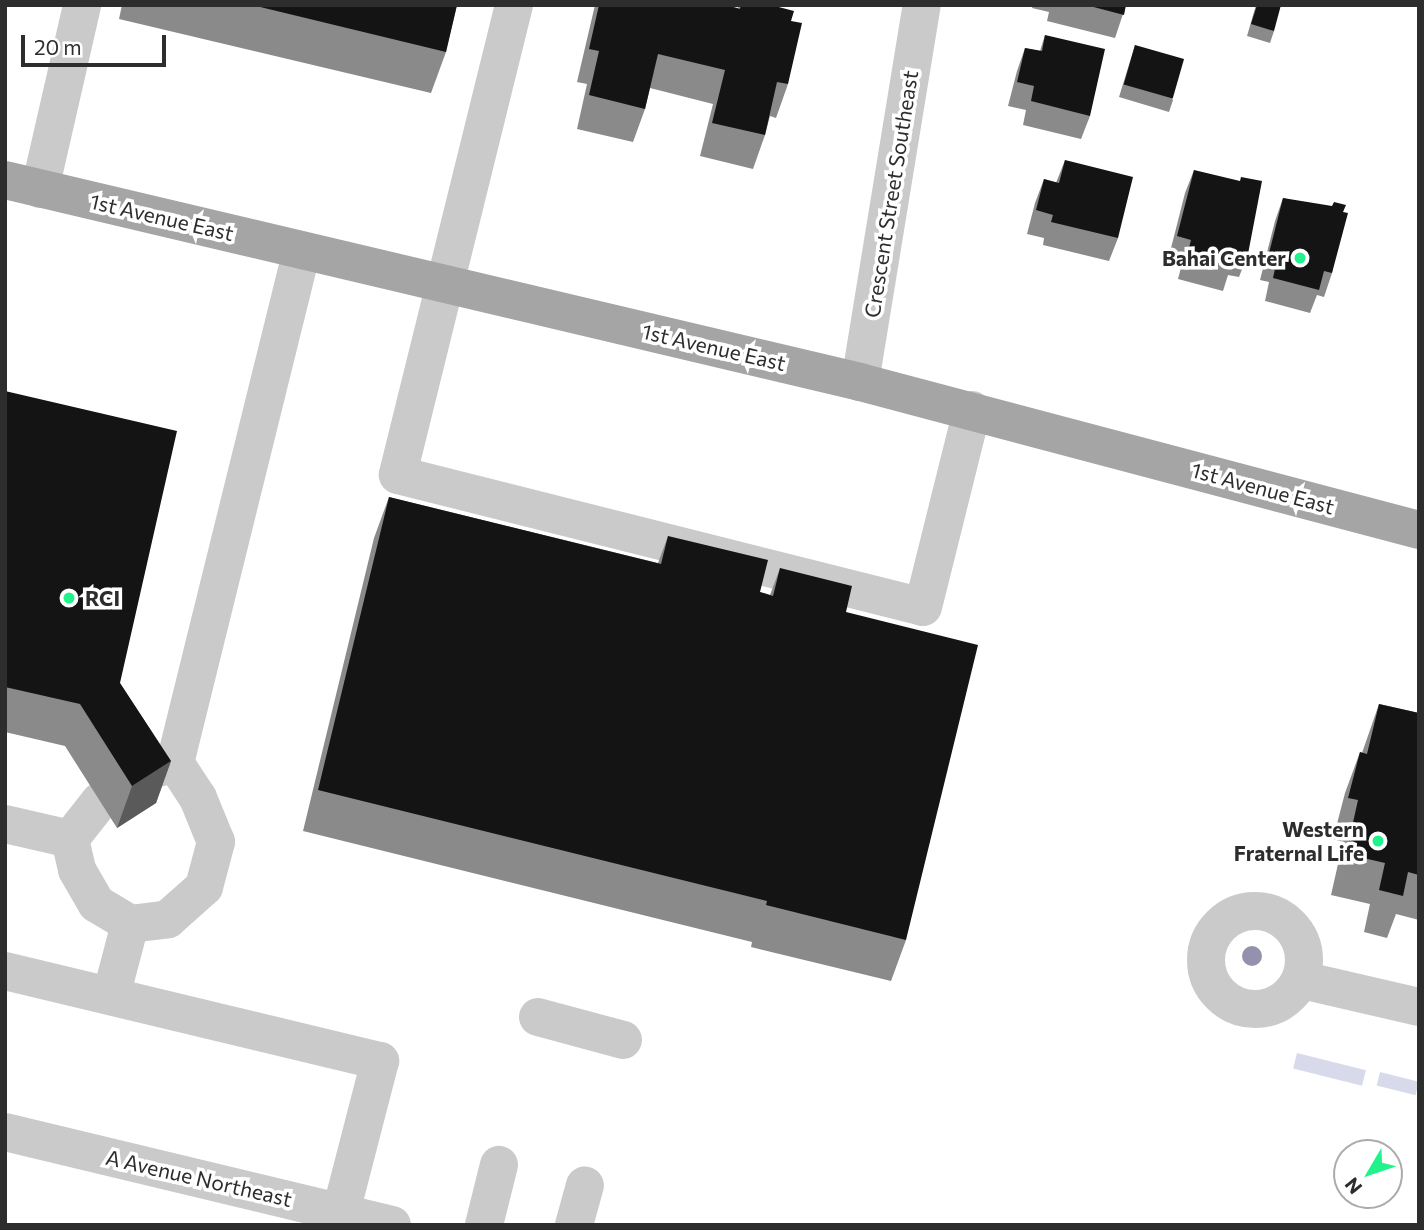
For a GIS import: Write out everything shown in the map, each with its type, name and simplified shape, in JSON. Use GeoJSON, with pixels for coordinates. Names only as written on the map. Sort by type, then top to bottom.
{"type":"FeatureCollection","features":[{"type":"Feature","properties":{"kind":"main road","name":"1st Avenue East"},"geometry":{"type":"LineString","coordinates":[[22,185],[860,382],[1419,530]]}},
{"type":"Feature","properties":{"kind":"street"},"geometry":{"type":"LineString","coordinates":[[22,185],[82,5]]}},
{"type":"Feature","properties":{"kind":"street"},"geometry":{"type":"LineString","coordinates":[[514,5],[398,474],[923,607],[972,410]]}},
{"type":"Feature","properties":{"kind":"street","name":"Crescent Street Southeast"},"geometry":{"type":"LineString","coordinates":[[860,382],[922,5]]}},
{"type":"Feature","properties":{"kind":"street"},"geometry":{"type":"LineString","coordinates":[[70,839],[77,870],[97,904],[130,924],[168,919],[204,887],[216,842],[198,798],[175,763],[302,250]]}},
{"type":"Feature","properties":{"kind":"street"},"geometry":{"type":"LineString","coordinates":[[136,774],[175,763]]}},
{"type":"Feature","properties":{"kind":"street"},"geometry":{"type":"LineString","coordinates":[[70,839],[100,802]]}},
{"type":"Feature","properties":{"kind":"street"},"geometry":{"type":"LineString","coordinates":[[5,824],[70,839]]}},
{"type":"Feature","properties":{"kind":"street"},"geometry":{"type":"LineString","coordinates":[[111,996],[130,924]]}},
{"type":"Feature","properties":{"kind":"street"},"geometry":{"type":"LineString","coordinates":[[5,971],[380,1061],[341,1212]]}},
{"type":"Feature","properties":{"kind":"street"},"geometry":{"type":"LineString","coordinates":[[1302,980],[1419,1007]]}},
{"type":"Feature","properties":{"kind":"street"},"geometry":{"type":"LineString","coordinates":[[538,1017],[623,1040]]}},
{"type":"Feature","properties":{"kind":"street","name":"A Avenue Northeast"},"geometry":{"type":"LineString","coordinates":[[5,1132],[392,1225]]}},
{"type":"Feature","properties":{"kind":"street"},"geometry":{"type":"LineString","coordinates":[[484,1225],[499,1165]]}},
{"type":"Feature","properties":{"kind":"street"},"geometry":{"type":"LineString","coordinates":[[574,1225],[584,1185]]}},
{"type":"Feature","properties":{"kind":"shaded area"},"geometry":{"type":"Polygon","coordinates":[[[1297,1053],[1366,1070],[1362,1086],[1293,1069],[1297,1053]]]}},
{"type":"Feature","properties":{"kind":"shaded area"},"geometry":{"type":"Polygon","coordinates":[[[1380,1072],[1419,1082],[1415,1095],[1377,1086],[1380,1072]]]}},
{"type":"Feature","properties":{"kind":"building"},"geometry":{"type":"Polygon","coordinates":[[[252,5],[457,5],[446,52],[252,5]]]}},
{"type":"Feature","properties":{"kind":"building"},"geometry":{"type":"Polygon","coordinates":[[[599,5],[726,5],[740,9],[741,5],[771,5],[794,11],[791,21],[802,23],[788,84],[777,82],[765,135],[712,123],[725,70],[658,54],[645,109],[589,95],[599,51],[589,49],[599,5]]]}},
{"type":"Feature","properties":{"kind":"building"},"geometry":{"type":"Polygon","coordinates":[[[1086,5],[1126,5],[1124,15],[1086,5]]]}},
{"type":"Feature","properties":{"kind":"building"},"geometry":{"type":"Polygon","coordinates":[[[1257,5],[1281,5],[1274,31],[1251,24],[1257,5]]]}},
{"type":"Feature","properties":{"kind":"building"},"geometry":{"type":"Polygon","coordinates":[[[1045,35],[1105,49],[1090,116],[1031,101],[1034,86],[1017,82],[1025,48],[1042,51],[1045,35]]]}},
{"type":"Feature","properties":{"kind":"building"},"geometry":{"type":"Polygon","coordinates":[[[1135,45],[1184,59],[1173,98],[1124,84],[1135,45]]]}},
{"type":"Feature","properties":{"kind":"building"},"geometry":{"type":"Polygon","coordinates":[[[1065,160],[1133,177],[1118,238],[1051,222],[1053,215],[1036,210],[1044,179],[1059,183],[1065,160]]]}},
{"type":"Feature","properties":{"kind":"building"},"geometry":{"type":"Polygon","coordinates":[[[1194,170],[1240,181],[1241,177],[1262,181],[1248,254],[1235,251],[1231,267],[1187,256],[1191,240],[1177,236],[1194,170]]]}},
{"type":"Feature","properties":{"kind":"building","name":"Bahai Center"},"geometry":{"type":"Polygon","coordinates":[[[1283,198],[1332,206],[1334,202],[1346,205],[1343,212],[1348,213],[1332,273],[1324,271],[1319,290],[1273,278],[1277,259],[1268,257],[1283,198]]]}},
{"type":"Feature","properties":{"kind":"building","name":"RCI"},"geometry":{"type":"Polygon","coordinates":[[[5,391],[177,431],[120,683],[171,761],[132,786],[80,704],[5,687],[5,391]]]}},
{"type":"Feature","properties":{"kind":"building"},"geometry":{"type":"Polygon","coordinates":[[[389,497],[661,564],[668,536],[768,560],[760,592],[773,596],[780,568],[852,586],[846,612],[978,645],[906,940],[766,905],[767,901],[318,790],[389,497]]]}},
{"type":"Feature","properties":{"kind":"building","name":"Western Fraternal Life"},"geometry":{"type":"Polygon","coordinates":[[[1379,704],[1419,713],[1419,875],[1408,872],[1403,896],[1379,890],[1385,863],[1346,854],[1358,800],[1348,798],[1360,752],[1367,754],[1379,704]]]}},
{"type":"Feature","properties":{"kind":"place","name":"Bahai Center"},"geometry":{"type":"Point","coordinates":[1300,258]}},
{"type":"Feature","properties":{"kind":"place","name":"RCI"},"geometry":{"type":"Point","coordinates":[69,598]}},
{"type":"Feature","properties":{"kind":"place","name":"Western Fraternal Life"},"geometry":{"type":"Point","coordinates":[1378,841]}}]}
